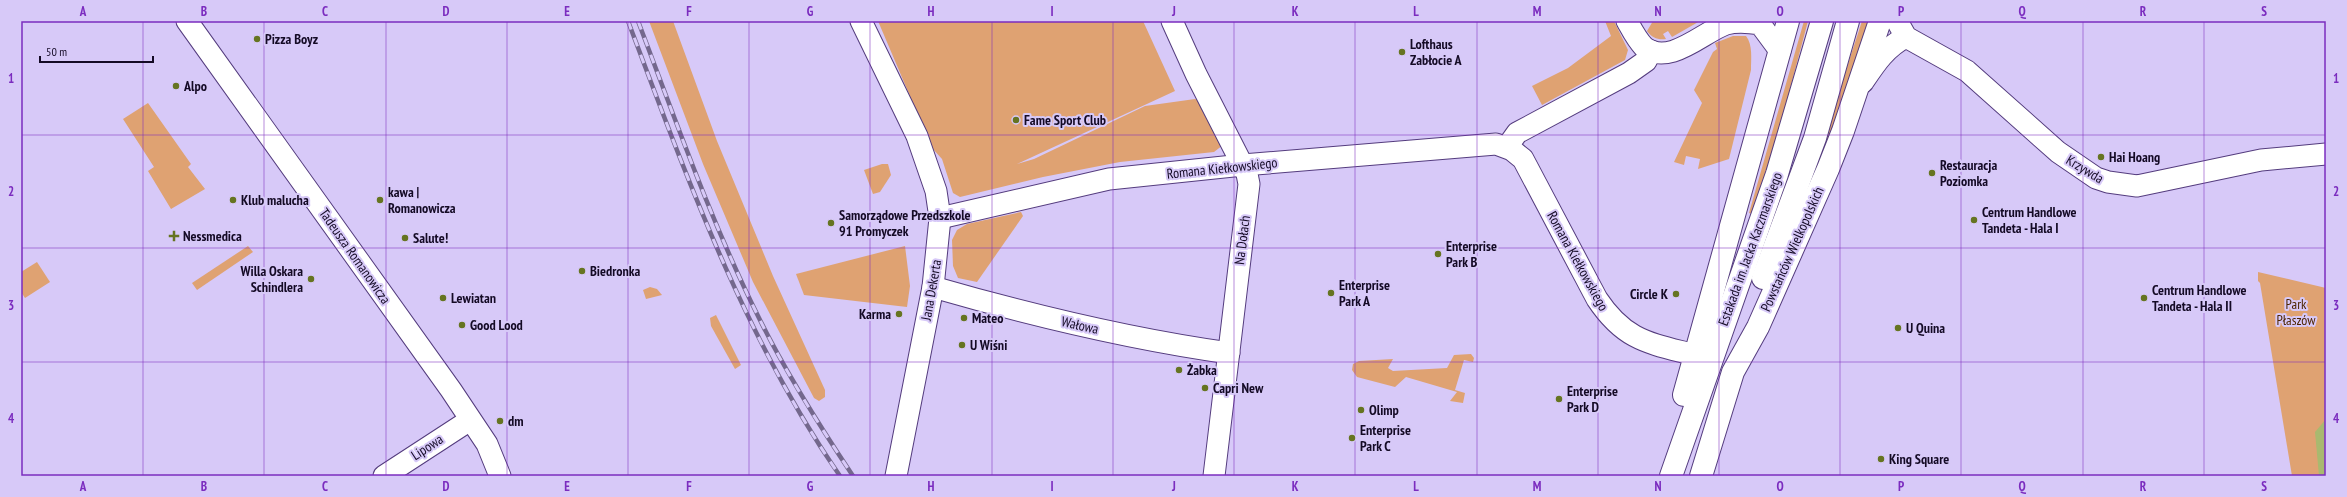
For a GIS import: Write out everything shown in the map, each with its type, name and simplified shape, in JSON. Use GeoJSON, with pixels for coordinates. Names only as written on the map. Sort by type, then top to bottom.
{"type":"FeatureCollection","features":[{"type":"Feature","properties":{"kind":"main road"},"geometry":{"type":"LineString","coordinates":[[1665,476],[1668,452],[1788,21]]}},
{"type":"Feature","properties":{"kind":"main road","name":"Estakada im. Jacka Kaczmarskiego"},"geometry":{"type":"LineString","coordinates":[[1672,476],[1777,174],[1798,108],[1822,21]]}},
{"type":"Feature","properties":{"kind":"main road","name":"Estakada im. Jacka Kaczmarskiego"},"geometry":{"type":"LineString","coordinates":[[1733,372],[1746,324],[1813,145],[1848,21]]}},
{"type":"Feature","properties":{"kind":"main road","name":"Powstańców Wielkopolskich"},"geometry":{"type":"LineString","coordinates":[[1701,476],[1733,372],[1758,327],[1828,169],[1857,91],[1880,21]]}},
{"type":"Feature","properties":{"kind":"street","name":"Tadeusza Romanowicza"},"geometry":{"type":"LineString","coordinates":[[187,21],[487,444],[500,476]]}},
{"type":"Feature","properties":{"kind":"street","name":"Jana Dekerta"},"geometry":{"type":"LineString","coordinates":[[861,21],[919,143],[936,191],[940,218],[933,287],[896,476]]}},
{"type":"Feature","properties":{"kind":"street","name":"Na Dołach"},"geometry":{"type":"LineString","coordinates":[[1172,21],[1196,74],[1243,165],[1249,184],[1214,476]]}},
{"type":"Feature","properties":{"kind":"street"},"geometry":{"type":"LineString","coordinates":[[1628,21],[1640,43],[1651,52],[1667,53],[1727,24],[1742,22],[1762,22],[1780,51]]}},
{"type":"Feature","properties":{"kind":"street","name":"Krzywda"},"geometry":{"type":"LineString","coordinates":[[1857,91],[1882,54],[1894,44],[1902,29],[1967,72],[2058,152],[2090,174],[2108,182],[2137,186],[2261,160],[2326,154]]}},
{"type":"Feature","properties":{"kind":"street"},"geometry":{"type":"LineString","coordinates":[[1507,147],[1517,133],[1629,73],[1646,61],[1651,52]]}},
{"type":"Feature","properties":{"kind":"street","name":"Romana Kiełkowskiego"},"geometry":{"type":"LineString","coordinates":[[940,218],[1109,179],[1243,165],[1488,144],[1507,147],[1518,154],[1528,166],[1597,299],[1612,320],[1625,332],[1642,340],[1695,355]]}},
{"type":"Feature","properties":{"kind":"street","name":"Wałowa"},"geometry":{"type":"LineString","coordinates":[[933,287],[1076,324],[1176,345],[1229,353]]}},
{"type":"Feature","properties":{"kind":"street","name":"Lipowa"},"geometry":{"type":"LineString","coordinates":[[384,476],[470,420]]}},
{"type":"Feature","properties":{"kind":"green space"},"geometry":{"type":"Polygon","coordinates":[[[649,21],[673,21],[717,141],[773,276],[825,390],[825,397],[819,401],[814,398],[753,282],[703,164],[649,21]]]}},
{"type":"Feature","properties":{"kind":"green space","name":"Fame Sport Club"},"geometry":{"type":"Polygon","coordinates":[[[878,21],[1143,21],[1175,91],[1017,164],[1034,159],[1145,106],[1195,99],[1201,101],[1223,145],[1214,152],[1120,162],[1043,177],[960,197],[953,193],[942,159],[932,148],[878,21]]]}},
{"type":"Feature","properties":{"kind":"green space"},"geometry":{"type":"Polygon","coordinates":[[[1605,21],[1614,21],[1628,50],[1625,60],[1542,105],[1532,86],[1568,68],[1611,36],[1605,21]]]}},
{"type":"Feature","properties":{"kind":"green space"},"geometry":{"type":"Polygon","coordinates":[[[1653,21],[1700,21],[1672,37],[1668,31],[1663,34],[1666,39],[1658,39],[1653,37],[1647,31],[1653,21]]]}},
{"type":"Feature","properties":{"kind":"green space"},"geometry":{"type":"Polygon","coordinates":[[[1804,21],[1808,21],[1786,104],[1787,105],[1752,214],[1749,213],[1804,21]]]}},
{"type":"Feature","properties":{"kind":"green space"},"geometry":{"type":"Polygon","coordinates":[[[1862,21],[1870,21],[1833,127],[1799,214],[1862,21]]]}},
{"type":"Feature","properties":{"kind":"green space"},"geometry":{"type":"Polygon","coordinates":[[[1733,36],[1746,36],[1750,44],[1751,70],[1729,159],[1698,169],[1700,159],[1686,156],[1684,165],[1674,162],[1702,103],[1694,90],[1713,52],[1717,49],[1715,43],[1733,36]]]}},
{"type":"Feature","properties":{"kind":"green space"},"geometry":{"type":"Polygon","coordinates":[[[148,103],[191,164],[188,167],[205,189],[171,209],[148,171],[154,167],[123,119],[148,103]]]}},
{"type":"Feature","properties":{"kind":"green space"},"geometry":{"type":"Polygon","coordinates":[[[882,164],[888,164],[891,175],[880,192],[873,194],[864,170],[882,164]]]}},
{"type":"Feature","properties":{"kind":"green space"},"geometry":{"type":"Polygon","coordinates":[[[1021,212],[1023,216],[977,282],[958,278],[953,266],[952,240],[957,230],[967,224],[1021,212]]]}},
{"type":"Feature","properties":{"kind":"green space"},"geometry":{"type":"Polygon","coordinates":[[[248,246],[253,252],[197,290],[192,283],[248,246]]]}},
{"type":"Feature","properties":{"kind":"green space"},"geometry":{"type":"Polygon","coordinates":[[[905,246],[910,286],[907,307],[804,295],[796,274],[905,246]]]}},
{"type":"Feature","properties":{"kind":"green space"},"geometry":{"type":"Polygon","coordinates":[[[37,262],[50,282],[25,298],[21,292],[21,272],[37,262]]]}},
{"type":"Feature","properties":{"kind":"green space","name":"Park Płaszów"},"geometry":{"type":"Polygon","coordinates":[[[2258,272],[2326,288],[2326,476],[2292,476],[2260,283],[2258,281],[2258,272]]]}},
{"type":"Feature","properties":{"kind":"green space"},"geometry":{"type":"Polygon","coordinates":[[[650,287],[657,289],[662,295],[646,299],[643,290],[650,287]]]}},
{"type":"Feature","properties":{"kind":"green space"},"geometry":{"type":"Polygon","coordinates":[[[716,315],[741,365],[735,369],[711,326],[710,318],[716,315]]]}},
{"type":"Feature","properties":{"kind":"green space"},"geometry":{"type":"Polygon","coordinates":[[[1471,354],[1474,358],[1473,362],[1464,360],[1455,390],[1465,393],[1463,403],[1450,401],[1457,392],[1406,377],[1395,387],[1357,377],[1352,370],[1353,364],[1359,361],[1393,359],[1388,368],[1393,371],[1447,368],[1454,355],[1471,354]]]}},
{"type":"Feature","properties":{"kind":"shaded area"},"geometry":{"type":"Polygon","coordinates":[[[2326,419],[2326,476],[2319,476],[2315,432],[2326,419]]]}},
{"type":"Feature","properties":{"kind":"railway"},"geometry":{"type":"LineString","coordinates":[[628,21],[696,197],[746,312],[806,423],[840,476]]}},
{"type":"Feature","properties":{"kind":"railway"},"geometry":{"type":"LineString","coordinates":[[638,21],[725,245],[759,318],[815,418],[853,476]]}},
{"type":"Feature","properties":{"kind":"place","name":"Pizza Boyz"},"geometry":{"type":"Point","coordinates":[257,39]}},
{"type":"Feature","properties":{"kind":"place","name":"Lofthaus Zabłocie A"},"geometry":{"type":"Point","coordinates":[1402,52]}},
{"type":"Feature","properties":{"kind":"place","name":"Alpo"},"geometry":{"type":"Point","coordinates":[176,86]}},
{"type":"Feature","properties":{"kind":"place","name":"Fame Sport Club"},"geometry":{"type":"Point","coordinates":[1016,120]}},
{"type":"Feature","properties":{"kind":"place","name":"Hai Hoang"},"geometry":{"type":"Point","coordinates":[2101,157]}},
{"type":"Feature","properties":{"kind":"place","name":"Restauracja Poziomka"},"geometry":{"type":"Point","coordinates":[1932,173]}},
{"type":"Feature","properties":{"kind":"place","name":"Klub malucha"},"geometry":{"type":"Point","coordinates":[233,200]}},
{"type":"Feature","properties":{"kind":"place","name":"kawa | Romanowicza"},"geometry":{"type":"Point","coordinates":[380,200]}},
{"type":"Feature","properties":{"kind":"place","name":"Centrum Handlowe Tandeta - Hala I"},"geometry":{"type":"Point","coordinates":[1974,220]}},
{"type":"Feature","properties":{"kind":"place","name":"Samorządowe Przedszkole 91 Promyczek"},"geometry":{"type":"Point","coordinates":[831,223]}},
{"type":"Feature","properties":{"kind":"place","name":"Nessmedica"},"geometry":{"type":"Point","coordinates":[174,236]}},
{"type":"Feature","properties":{"kind":"place","name":"Salute!"},"geometry":{"type":"Point","coordinates":[405,238]}},
{"type":"Feature","properties":{"kind":"place","name":"Enterprise Park B"},"geometry":{"type":"Point","coordinates":[1438,254]}},
{"type":"Feature","properties":{"kind":"place","name":"Biedronka"},"geometry":{"type":"Point","coordinates":[582,271]}},
{"type":"Feature","properties":{"kind":"place","name":"Willa Oskara Schindlera"},"geometry":{"type":"Point","coordinates":[311,279]}},
{"type":"Feature","properties":{"kind":"place","name":"Enterprise Park A"},"geometry":{"type":"Point","coordinates":[1331,293]}},
{"type":"Feature","properties":{"kind":"place","name":"Circle K"},"geometry":{"type":"Point","coordinates":[1676,294]}},
{"type":"Feature","properties":{"kind":"place","name":"Lewiatan"},"geometry":{"type":"Point","coordinates":[443,298]}},
{"type":"Feature","properties":{"kind":"place","name":"Centrum Handlowe Tandeta - Hala II"},"geometry":{"type":"Point","coordinates":[2144,298]}},
{"type":"Feature","properties":{"kind":"place","name":"Karma"},"geometry":{"type":"Point","coordinates":[899,314]}},
{"type":"Feature","properties":{"kind":"place","name":"Mateo"},"geometry":{"type":"Point","coordinates":[964,318]}},
{"type":"Feature","properties":{"kind":"place","name":"Good Lood"},"geometry":{"type":"Point","coordinates":[462,325]}},
{"type":"Feature","properties":{"kind":"place","name":"U Quina"},"geometry":{"type":"Point","coordinates":[1898,328]}},
{"type":"Feature","properties":{"kind":"place","name":"U Wiśni"},"geometry":{"type":"Point","coordinates":[962,345]}},
{"type":"Feature","properties":{"kind":"place","name":"Żabka"},"geometry":{"type":"Point","coordinates":[1179,370]}},
{"type":"Feature","properties":{"kind":"place","name":"Capri New"},"geometry":{"type":"Point","coordinates":[1205,388]}},
{"type":"Feature","properties":{"kind":"place","name":"Enterprise Park D"},"geometry":{"type":"Point","coordinates":[1559,399]}},
{"type":"Feature","properties":{"kind":"place","name":"Olimp"},"geometry":{"type":"Point","coordinates":[1361,410]}},
{"type":"Feature","properties":{"kind":"place","name":"dm"},"geometry":{"type":"Point","coordinates":[500,421]}},
{"type":"Feature","properties":{"kind":"place","name":"Enterprise Park C"},"geometry":{"type":"Point","coordinates":[1352,438]}},
{"type":"Feature","properties":{"kind":"place","name":"King Square"},"geometry":{"type":"Point","coordinates":[1881,459]}}]}
